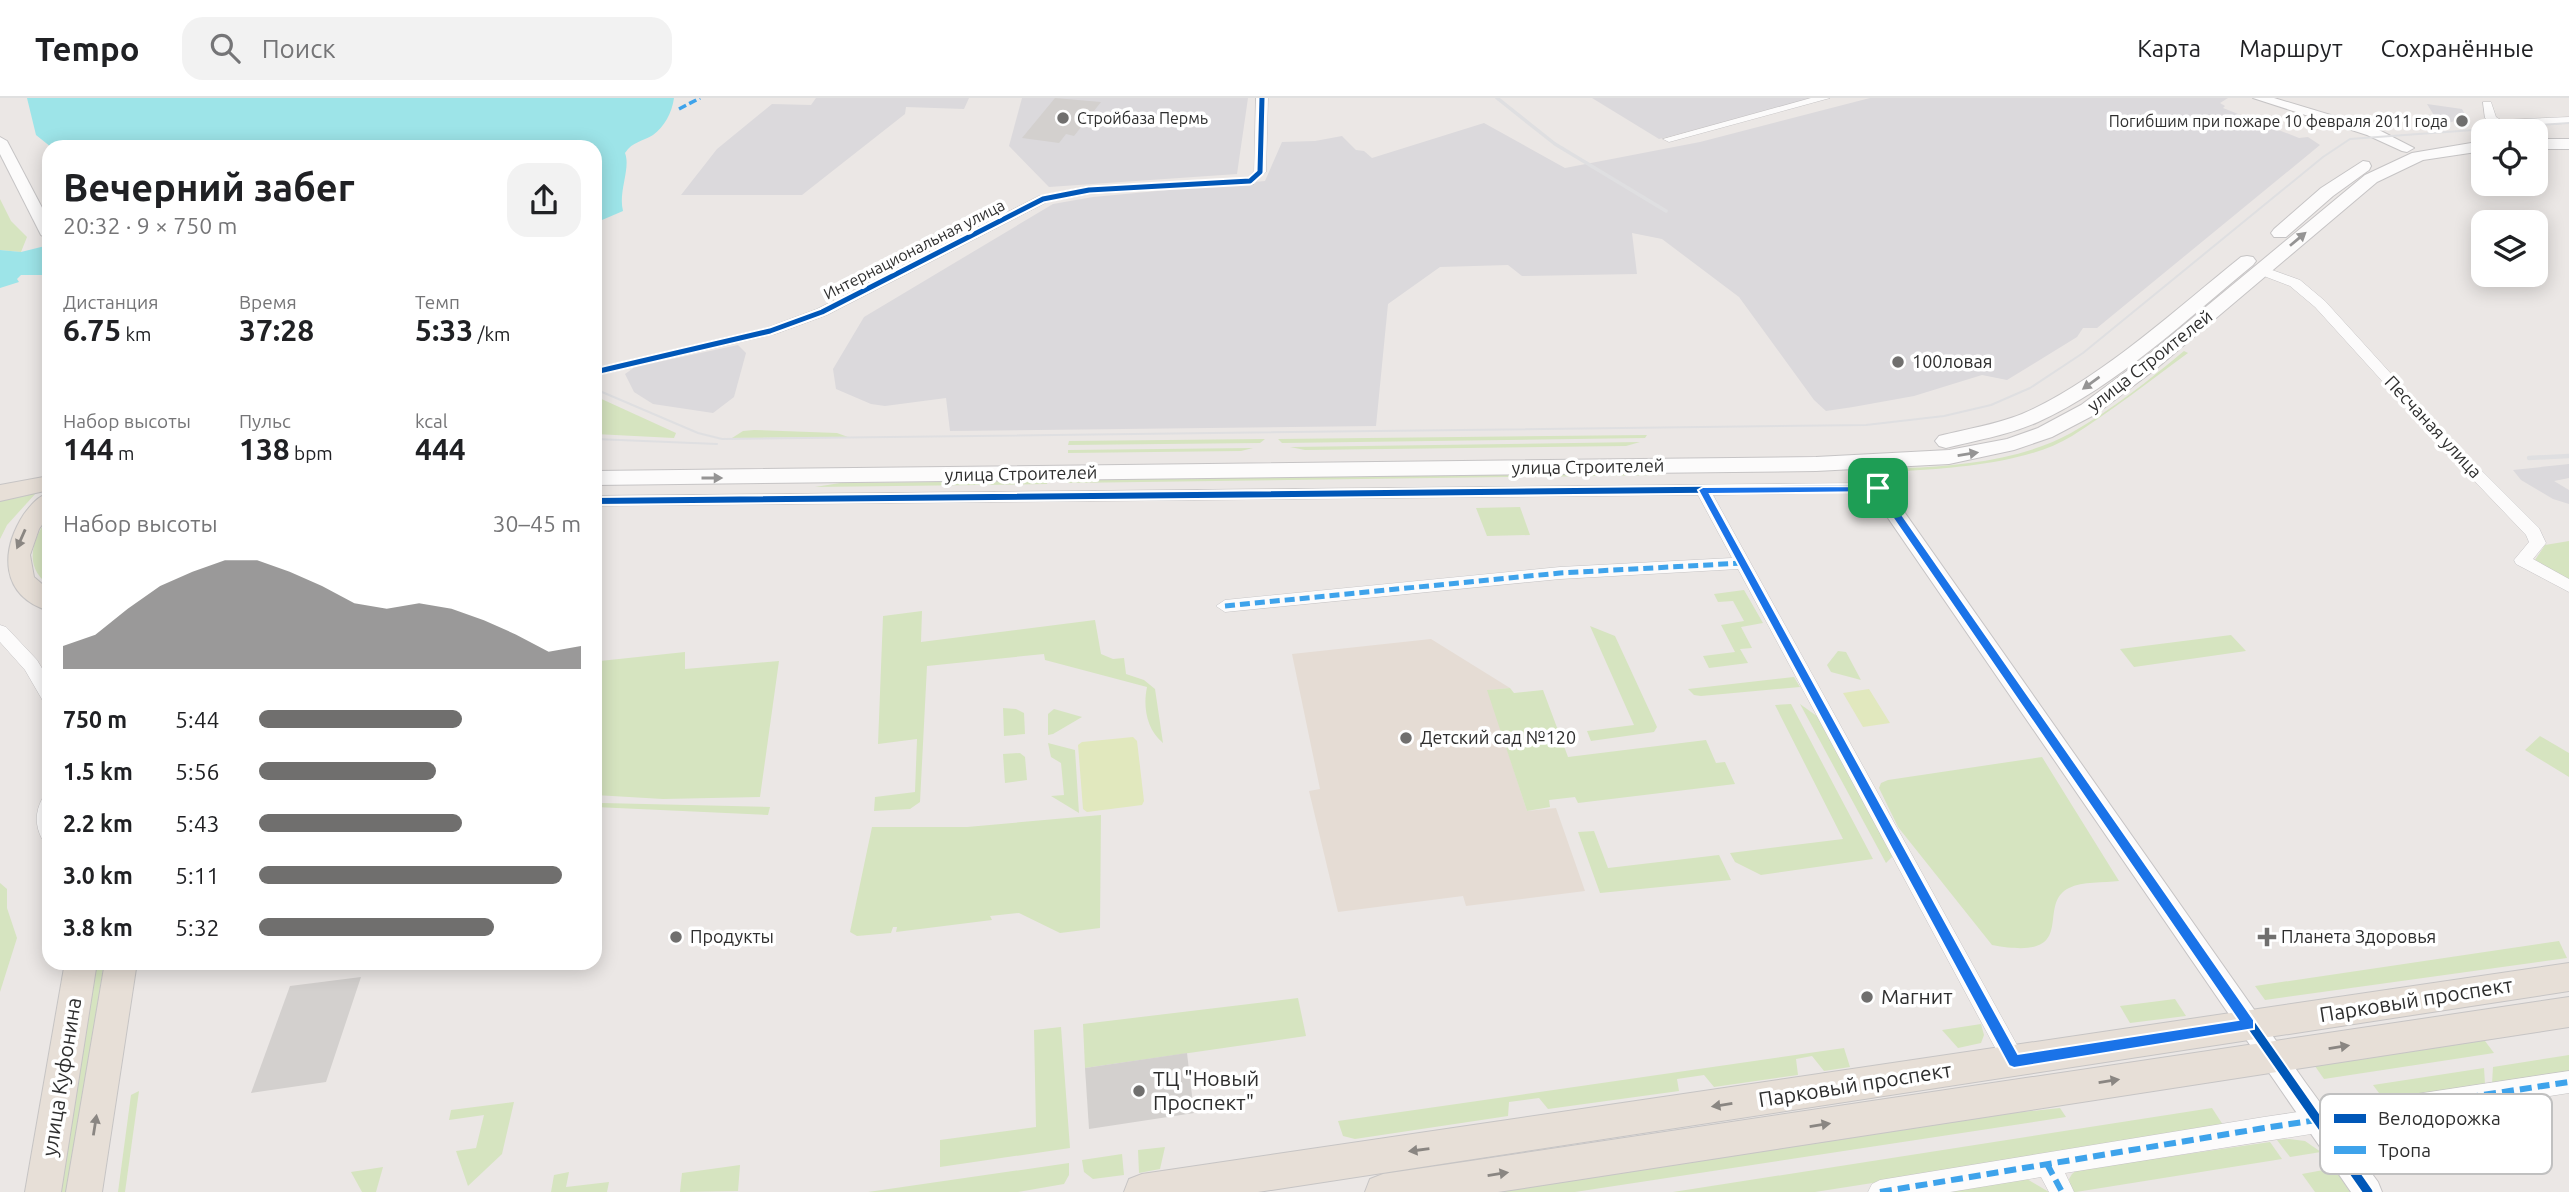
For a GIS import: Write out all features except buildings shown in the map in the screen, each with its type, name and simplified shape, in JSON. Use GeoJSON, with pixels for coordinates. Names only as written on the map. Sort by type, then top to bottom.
{"type":"FeatureCollection","features":[{"type":"Feature","properties":{"kind":"main road"},"geometry":{"type":"LineString","coordinates":[[2548,137],[2569,137]]}},
{"type":"Feature","properties":{"kind":"main road","name":"улица Строителей"},"geometry":{"type":"LineString","coordinates":[[602,478],[738,478],[1853,456],[1971,437],[2006,427],[2057,405],[2157,334],[2356,169],[2442,141],[2471,139]]}},
{"type":"Feature","properties":{"kind":"main road"},"geometry":{"type":"LineString","coordinates":[[2548,144],[2569,144]]}},
{"type":"Feature","properties":{"kind":"main road","name":"улица Строителей"},"geometry":{"type":"LineString","coordinates":[[602,464],[1853,456],[1941,458],[1985,451],[2023,441],[2058,426],[2094,405],[2178,344],[2367,181],[2414,152],[2471,147]]}},
{"type":"Feature","properties":{"kind":"main road"},"geometry":{"type":"LineString","coordinates":[[0,493],[42,484]]}},
{"type":"Feature","properties":{"kind":"main road"},"geometry":{"type":"LineString","coordinates":[[42,508],[31,519],[18,544],[14,561],[15,582],[42,614]]}},
{"type":"Feature","properties":{"kind":"main road"},"geometry":{"type":"LineString","coordinates":[[15,582],[42,598]]}},
{"type":"Feature","properties":{"kind":"main road","name":"улица Куфонина"},"geometry":{"type":"LineString","coordinates":[[43,1192],[81,970]]}},
{"type":"Feature","properties":{"kind":"main road"},"geometry":{"type":"LineString","coordinates":[[84,1192],[120,970]]}},
{"type":"Feature","properties":{"kind":"main road","name":"Парковый проспект"},"geometry":{"type":"LineString","coordinates":[[1142,1192],[2569,976]]}},
{"type":"Feature","properties":{"kind":"main road","name":"Парковый проспект"},"geometry":{"type":"LineString","coordinates":[[1382,1192],[2569,1012]]}},
{"type":"Feature","properties":{"kind":"street","name":"Интернациональная улица"},"geometry":{"type":"LineString","coordinates":[[602,370],[770,331],[822,312],[1044,199],[1089,190],[1250,181],[1260,172],[1262,98]]}},
{"type":"Feature","properties":{"kind":"street"},"geometry":{"type":"LineString","coordinates":[[1669,139],[1824,98]]}},
{"type":"Feature","properties":{"kind":"street"},"geometry":{"type":"LineString","coordinates":[[2260,98],[2372,132],[2414,152]]}},
{"type":"Feature","properties":{"kind":"street"},"geometry":{"type":"LineString","coordinates":[[2487,104],[2492,119]]}},
{"type":"Feature","properties":{"kind":"street"},"geometry":{"type":"LineString","coordinates":[[2548,121],[2569,120]]}},
{"type":"Feature","properties":{"kind":"street"},"geometry":{"type":"LineString","coordinates":[[0,141],[42,222]]}},
{"type":"Feature","properties":{"kind":"street","name":"Песчаная улица"},"geometry":{"type":"LineString","coordinates":[[2261,270],[2295,284],[2320,304],[2447,444],[2533,532],[2538,543],[2522,560],[2569,586]]}},
{"type":"Feature","properties":{"kind":"street"},"geometry":{"type":"LineString","coordinates":[[1853,456],[1878,488],[2320,1127]]}},
{"type":"Feature","properties":{"kind":"street"},"geometry":{"type":"LineString","coordinates":[[602,502],[1878,488]]}},
{"type":"Feature","properties":{"kind":"street"},"geometry":{"type":"LineString","coordinates":[[1703,490],[2014,1061]]}},
{"type":"Feature","properties":{"kind":"street"},"geometry":{"type":"LineString","coordinates":[[1225,606],[1560,573],[1743,563]]}},
{"type":"Feature","properties":{"kind":"street"},"geometry":{"type":"LineString","coordinates":[[0,631],[31,665],[42,684]]}},
{"type":"Feature","properties":{"kind":"street"},"geometry":{"type":"LineString","coordinates":[[2489,1094],[2569,1082]]}},
{"type":"Feature","properties":{"kind":"street"},"geometry":{"type":"LineString","coordinates":[[1880,1192],[2320,1119]]}},
{"type":"Feature","properties":{"kind":"street"},"geometry":{"type":"LineString","coordinates":[[2047,1164],[2062,1192]]}},
{"type":"Feature","properties":{"kind":"street"},"geometry":{"type":"LineString","coordinates":[[2355,1174],[2368,1192]]}},
{"type":"Feature","properties":{"kind":"shaded area"},"geometry":{"type":"Polygon","coordinates":[[[816,98],[969,98],[964,109],[906,107],[905,114],[802,195],[681,195],[717,149],[772,104],[811,105],[816,98]]]}},
{"type":"Feature","properties":{"kind":"shaded area"},"geometry":{"type":"Polygon","coordinates":[[[1022,98],[1248,98],[1237,174],[1049,187],[1009,146],[1022,98]]]}},
{"type":"Feature","properties":{"kind":"shaded area"},"geometry":{"type":"Polygon","coordinates":[[[1592,98],[1819,98],[1659,139],[1592,98]]]}},
{"type":"Feature","properties":{"kind":"shaded area"},"geometry":{"type":"Polygon","coordinates":[[[1870,98],[2228,98],[2220,103],[2225,106],[2223,108],[2299,138],[2308,137],[2320,145],[2097,328],[2083,328],[2077,337],[2007,380],[1982,375],[1914,396],[1853,407],[1826,411],[1814,400],[1739,297],[1662,239],[1632,233],[1637,274],[1522,276],[1508,265],[1440,267],[1388,304],[1376,426],[950,431],[946,398],[885,406],[871,404],[836,389],[833,369],[864,317],[1053,204],[1093,197],[1265,181],[1282,142],[1315,141],[1342,136],[1356,150],[1364,151],[1372,158],[1484,123],[1565,168],[1700,142],[1870,98]]]}},
{"type":"Feature","properties":{"kind":"shaded area"},"geometry":{"type":"Polygon","coordinates":[[[2427,104],[2462,109],[2469,122],[2459,120],[2440,125],[2427,104]]]}},
{"type":"Feature","properties":{"kind":"shaded area"},"geometry":{"type":"Polygon","coordinates":[[[738,345],[746,353],[734,397],[713,413],[653,404],[634,392],[625,374],[635,367],[738,345]]]}},
{"type":"Feature","properties":{"kind":"shaded area"},"geometry":{"type":"Polygon","coordinates":[[[2569,464],[2569,478],[2554,481],[2569,490],[2569,504],[2553,499],[2521,480],[2513,470],[2569,464]]]}},
{"type":"Feature","properties":{"kind":"shaded area","name":"Детский сад №120"},"geometry":{"type":"Polygon","coordinates":[[[1431,639],[1510,688],[1488,690],[1527,811],[1556,808],[1585,891],[1466,906],[1463,896],[1338,912],[1309,791],[1320,789],[1292,654],[1431,639]]]}},
{"type":"Feature","properties":{"kind":"green space"},"geometry":{"type":"Polygon","coordinates":[[[0,199],[11,221],[27,237],[21,252],[0,250],[0,199]]]}},
{"type":"Feature","properties":{"kind":"green space"},"geometry":{"type":"Polygon","coordinates":[[[2184,351],[2188,353],[2130,396],[2072,436],[2054,445],[1991,462],[1906,471],[1904,468],[1990,460],[2032,450],[2052,442],[2116,405],[2184,351]]]}},
{"type":"Feature","properties":{"kind":"green space"},"geometry":{"type":"Polygon","coordinates":[[[602,399],[676,433],[674,438],[602,434],[602,399]]]}},
{"type":"Feature","properties":{"kind":"green space"},"geometry":{"type":"Polygon","coordinates":[[[743,431],[837,433],[848,437],[732,438],[743,431]]]}},
{"type":"Feature","properties":{"kind":"green space"},"geometry":{"type":"Polygon","coordinates":[[[1647,435],[1645,438],[1282,443],[1278,439],[1647,435]]]}},
{"type":"Feature","properties":{"kind":"green space"},"geometry":{"type":"Polygon","coordinates":[[[1265,439],[1260,443],[1068,445],[1069,441],[1265,439]]]}},
{"type":"Feature","properties":{"kind":"green space"},"geometry":{"type":"Polygon","coordinates":[[[1640,442],[1626,446],[1305,450],[1290,447],[1640,442]]]}},
{"type":"Feature","properties":{"kind":"green space"},"geometry":{"type":"Polygon","coordinates":[[[1253,448],[1241,451],[1068,453],[1068,450],[1253,448]]]}},
{"type":"Feature","properties":{"kind":"green space"},"geometry":{"type":"Polygon","coordinates":[[[1643,473],[1665,475],[1067,483],[1067,480],[1643,473]]]}},
{"type":"Feature","properties":{"kind":"green space"},"geometry":{"type":"Polygon","coordinates":[[[1048,481],[1047,484],[815,487],[840,483],[1048,481]]]}},
{"type":"Feature","properties":{"kind":"green space"},"geometry":{"type":"Polygon","coordinates":[[[36,493],[7,525],[0,539],[0,501],[36,493]]]}},
{"type":"Feature","properties":{"kind":"green space"},"geometry":{"type":"Polygon","coordinates":[[[1520,507],[1530,535],[1487,536],[1476,508],[1520,507]]]}},
{"type":"Feature","properties":{"kind":"green space"},"geometry":{"type":"Polygon","coordinates":[[[42,527],[42,578],[33,561],[38,533],[42,527]]]}},
{"type":"Feature","properties":{"kind":"green space"},"geometry":{"type":"Polygon","coordinates":[[[2569,541],[2569,581],[2535,560],[2545,545],[2569,541]]]}},
{"type":"Feature","properties":{"kind":"green space"},"geometry":{"type":"Polygon","coordinates":[[[1744,590],[1763,623],[1741,627],[1752,648],[1740,649],[1748,663],[1709,668],[1703,656],[1735,652],[1721,625],[1744,621],[1733,601],[1718,602],[1714,594],[1744,590]]]}},
{"type":"Feature","properties":{"kind":"green space"},"geometry":{"type":"Polygon","coordinates":[[[922,611],[921,642],[1095,620],[1101,654],[1113,659],[1124,658],[1126,674],[1144,680],[1155,689],[1163,743],[1153,731],[1147,717],[1147,687],[1045,660],[1044,654],[927,666],[920,802],[910,809],[874,811],[875,797],[915,792],[917,739],[878,744],[883,616],[922,611]]]}},
{"type":"Feature","properties":{"kind":"green space"},"geometry":{"type":"Polygon","coordinates":[[[1590,626],[1615,636],[1657,727],[1654,732],[1591,741],[1587,731],[1634,725],[1590,626]]]}},
{"type":"Feature","properties":{"kind":"green space"},"geometry":{"type":"Polygon","coordinates":[[[2231,635],[2246,651],[2134,667],[2120,649],[2231,635]]]}},
{"type":"Feature","properties":{"kind":"green space"},"geometry":{"type":"Polygon","coordinates":[[[1838,651],[1846,652],[1861,680],[1831,672],[1827,665],[1838,651]]]}},
{"type":"Feature","properties":{"kind":"green space"},"geometry":{"type":"Polygon","coordinates":[[[685,652],[685,669],[779,661],[760,797],[663,799],[602,795],[602,661],[685,652]]]}},
{"type":"Feature","properties":{"kind":"green space"},"geometry":{"type":"Polygon","coordinates":[[[1794,677],[1800,687],[1701,696],[1694,695],[1688,689],[1794,677]]]}},
{"type":"Feature","properties":{"kind":"green space"},"geometry":{"type":"Polygon","coordinates":[[[1510,688],[1514,693],[1543,690],[1568,757],[1706,740],[1716,763],[1725,762],[1735,784],[1578,803],[1575,797],[1549,800],[1550,807],[1527,811],[1487,690],[1510,688]]]}},
{"type":"Feature","properties":{"kind":"green space"},"geometry":{"type":"Polygon","coordinates":[[[1869,689],[1890,723],[1863,727],[1843,693],[1869,689]]]}},
{"type":"Feature","properties":{"kind":"green space"},"geometry":{"type":"Polygon","coordinates":[[[1791,704],[1873,859],[1761,875],[1735,862],[1730,853],[1843,839],[1775,705],[1791,704]]]}},
{"type":"Feature","properties":{"kind":"green space"},"geometry":{"type":"Polygon","coordinates":[[[1800,704],[1818,717],[1891,852],[1892,857],[1886,863],[1800,704]]]}},
{"type":"Feature","properties":{"kind":"green space"},"geometry":{"type":"Polygon","coordinates":[[[1003,708],[1024,713],[1025,734],[1004,736],[1003,708]]]}},
{"type":"Feature","properties":{"kind":"green space"},"geometry":{"type":"Polygon","coordinates":[[[1054,709],[1082,717],[1048,735],[1048,714],[1054,709]]]}},
{"type":"Feature","properties":{"kind":"green space"},"geometry":{"type":"Polygon","coordinates":[[[2540,736],[2569,753],[2569,777],[2525,750],[2540,736]]]}},
{"type":"Feature","properties":{"kind":"green space"},"geometry":{"type":"Polygon","coordinates":[[[1133,737],[1137,741],[1144,801],[1142,805],[1087,812],[1083,809],[1078,745],[1082,742],[1133,737]]]}},
{"type":"Feature","properties":{"kind":"green space"},"geometry":{"type":"Polygon","coordinates":[[[1048,743],[1075,750],[1079,813],[1051,796],[1064,795],[1061,763],[1051,757],[1048,743]]]}},
{"type":"Feature","properties":{"kind":"green space"},"geometry":{"type":"Polygon","coordinates":[[[1020,753],[1025,757],[1027,780],[1005,783],[1003,754],[1020,753]]]}},
{"type":"Feature","properties":{"kind":"green space"},"geometry":{"type":"Polygon","coordinates":[[[2042,757],[2119,881],[2074,886],[2059,896],[2052,929],[2047,939],[2038,946],[2020,948],[1992,945],[1898,827],[1879,788],[1881,783],[1888,780],[2042,757]]]}},
{"type":"Feature","properties":{"kind":"green space"},"geometry":{"type":"Polygon","coordinates":[[[602,803],[770,807],[768,815],[602,807],[602,803]]]}},
{"type":"Feature","properties":{"kind":"green space"},"geometry":{"type":"Polygon","coordinates":[[[1101,815],[1100,928],[1060,933],[1019,913],[990,916],[992,920],[896,932],[897,927],[893,927],[891,933],[857,936],[850,932],[872,827],[967,827],[1101,815]]]}},
{"type":"Feature","properties":{"kind":"green space"},"geometry":{"type":"Polygon","coordinates":[[[1594,831],[1608,868],[1719,855],[1731,880],[1600,893],[1578,832],[1594,831]]]}},
{"type":"Feature","properties":{"kind":"green space"},"geometry":{"type":"Polygon","coordinates":[[[0,883],[7,889],[7,908],[17,938],[0,992],[0,883]]]}},
{"type":"Feature","properties":{"kind":"green space"},"geometry":{"type":"Polygon","coordinates":[[[2559,941],[2567,958],[2265,1000],[2255,986],[2559,941]]]}},
{"type":"Feature","properties":{"kind":"green space"},"geometry":{"type":"Polygon","coordinates":[[[92,970],[103,970],[67,1192],[55,1192],[92,970]]]}},
{"type":"Feature","properties":{"kind":"green space"},"geometry":{"type":"Polygon","coordinates":[[[1298,998],[1306,1036],[1085,1068],[1083,1024],[1298,998]]]}},
{"type":"Feature","properties":{"kind":"green space"},"geometry":{"type":"Polygon","coordinates":[[[2175,999],[2186,1016],[2130,1023],[2120,1006],[2175,999]]]}},
{"type":"Feature","properties":{"kind":"green space"},"geometry":{"type":"Polygon","coordinates":[[[1981,1024],[1984,1035],[1981,1043],[1958,1048],[1942,1030],[1981,1024]]]}},
{"type":"Feature","properties":{"kind":"green space"},"geometry":{"type":"Polygon","coordinates":[[[1061,1027],[1070,1148],[940,1167],[940,1140],[1036,1127],[1034,1030],[1061,1027]]]}},
{"type":"Feature","properties":{"kind":"green space"},"geometry":{"type":"Polygon","coordinates":[[[2479,1033],[2494,1053],[2324,1079],[2310,1059],[2479,1033]]]}},
{"type":"Feature","properties":{"kind":"green space"},"geometry":{"type":"Polygon","coordinates":[[[1844,1048],[1850,1067],[1824,1071],[1812,1056],[1796,1059],[1798,1075],[1714,1087],[1704,1075],[1677,1079],[1679,1091],[1548,1109],[1539,1098],[1509,1102],[1508,1116],[1355,1139],[1343,1136],[1338,1121],[1844,1048]]]}},
{"type":"Feature","properties":{"kind":"green space"},"geometry":{"type":"Polygon","coordinates":[[[2569,1055],[2569,1072],[2492,1084],[2493,1067],[2569,1055]]]}},
{"type":"Feature","properties":{"kind":"green space"},"geometry":{"type":"Polygon","coordinates":[[[2484,1068],[2485,1084],[2426,1094],[2380,1094],[2373,1085],[2484,1068]]]}},
{"type":"Feature","properties":{"kind":"green space"},"geometry":{"type":"Polygon","coordinates":[[[139,1091],[125,1192],[118,1192],[131,1095],[139,1091]]]}},
{"type":"Feature","properties":{"kind":"green space"},"geometry":{"type":"Polygon","coordinates":[[[514,1102],[502,1154],[468,1186],[456,1151],[476,1148],[484,1115],[449,1120],[451,1110],[514,1102]]]}},
{"type":"Feature","properties":{"kind":"green space"},"geometry":{"type":"Polygon","coordinates":[[[2060,1108],[2066,1117],[1575,1192],[1448,1192],[1897,1125],[2060,1108]]]}},
{"type":"Feature","properties":{"kind":"green space"},"geometry":{"type":"Polygon","coordinates":[[[2212,1108],[2225,1128],[1815,1192],[1673,1192],[2212,1108]]]}},
{"type":"Feature","properties":{"kind":"green space"},"geometry":{"type":"Polygon","coordinates":[[[2277,1140],[2305,1141],[2320,1152],[2290,1157],[2277,1140]]]}},
{"type":"Feature","properties":{"kind":"green space"},"geometry":{"type":"Polygon","coordinates":[[[2270,1142],[2282,1159],[2076,1192],[2072,1192],[2069,1179],[2077,1170],[2270,1142]]]}},
{"type":"Feature","properties":{"kind":"green space"},"geometry":{"type":"Polygon","coordinates":[[[1165,1147],[1160,1169],[1139,1173],[1138,1150],[1165,1147]]]}},
{"type":"Feature","properties":{"kind":"green space"},"geometry":{"type":"Polygon","coordinates":[[[1122,1154],[1124,1175],[1093,1179],[1084,1172],[1082,1160],[1122,1154]]]}},
{"type":"Feature","properties":{"kind":"green space"},"geometry":{"type":"Polygon","coordinates":[[[1069,1163],[1069,1175],[1064,1184],[1018,1192],[868,1192],[1069,1163]]]}},
{"type":"Feature","properties":{"kind":"green space"},"geometry":{"type":"Polygon","coordinates":[[[740,1165],[738,1191],[680,1192],[682,1173],[740,1165]]]}},
{"type":"Feature","properties":{"kind":"green space"},"geometry":{"type":"Polygon","coordinates":[[[383,1167],[376,1192],[362,1192],[351,1172],[383,1167]]]}},
{"type":"Feature","properties":{"kind":"green space"},"geometry":{"type":"Polygon","coordinates":[[[2320,1171],[2320,1174],[2338,1174],[2350,1192],[2315,1192],[2302,1174],[2320,1171]]]}},
{"type":"Feature","properties":{"kind":"green space"},"geometry":{"type":"Polygon","coordinates":[[[569,1172],[566,1187],[609,1182],[607,1192],[551,1192],[554,1175],[569,1172]]]}},
{"type":"Feature","properties":{"kind":"green space"},"geometry":{"type":"Polygon","coordinates":[[[2027,1179],[2049,1192],[1921,1192],[2027,1179]]]}},
{"type":"Feature","properties":{"kind":"water"},"geometry":{"type":"Polygon","coordinates":[[[27,98],[674,98],[661,128],[631,146],[625,153],[627,166],[622,196],[623,211],[602,220],[602,140],[42,140],[36,135],[27,98]]]}},
{"type":"Feature","properties":{"kind":"water"},"geometry":{"type":"Polygon","coordinates":[[[42,247],[42,275],[21,275],[17,279],[19,282],[0,288],[0,250],[21,252],[42,247]]]}},
{"type":"Feature","properties":{"kind":"tram line"},"geometry":{"type":"LineString","coordinates":[[602,392],[698,433],[722,439],[1866,425],[1944,416],[1991,405],[2030,388],[2083,353],[2323,157],[2350,139],[2569,123]]}},
{"type":"Feature","properties":{"kind":"tram line"},"geometry":{"type":"LineString","coordinates":[[602,439],[717,444]]}},
{"type":"Feature","properties":{"kind":"railway"},"geometry":{"type":"LineString","coordinates":[[1497,98],[1555,144],[1666,211]]}},
{"type":"Feature","properties":{"kind":"railway"},"geometry":{"type":"LineString","coordinates":[[2529,458],[2569,456]]}},
{"type":"Feature","properties":{"kind":"marked path"},"geometry":{"type":"LineString","coordinates":[[679,109],[700,98]]}},
{"type":"Feature","properties":{"kind":"marked path"},"geometry":{"type":"LineString","coordinates":[[1703,490],[2014,1061]]}},
{"type":"Feature","properties":{"kind":"marked path"},"geometry":{"type":"LineString","coordinates":[[1225,606],[1560,573],[1743,563]]}},
{"type":"Feature","properties":{"kind":"marked path"},"geometry":{"type":"LineString","coordinates":[[2489,1094],[2569,1082]]}},
{"type":"Feature","properties":{"kind":"marked path"},"geometry":{"type":"LineString","coordinates":[[1880,1192],[2320,1120]]}},
{"type":"Feature","properties":{"kind":"marked path"},"geometry":{"type":"LineString","coordinates":[[2047,1164],[2062,1192]]}},
{"type":"Feature","properties":{"kind":"cycle path"},"geometry":{"type":"LineString","coordinates":[[602,370],[770,331],[822,312],[1043,199],[1089,190],[1250,181],[1260,172],[1262,98]]}},
{"type":"Feature","properties":{"kind":"cycle path"},"geometry":{"type":"LineString","coordinates":[[1860,463],[2320,1126]]}},
{"type":"Feature","properties":{"kind":"cycle path"},"geometry":{"type":"LineString","coordinates":[[602,501],[1878,488]]}},
{"type":"Feature","properties":{"kind":"cycle path"},"geometry":{"type":"LineString","coordinates":[[2355,1174],[2368,1192]]}},
{"type":"Feature","properties":{"kind":"place","name":"Стройбаза Пермь"},"geometry":{"type":"Point","coordinates":[1063,118]}},
{"type":"Feature","properties":{"kind":"place","name":"Погибшим при пожаре 10 февраля 2011 года"},"geometry":{"type":"Point","coordinates":[2462,121]}},
{"type":"Feature","properties":{"kind":"place","name":"100ловая"},"geometry":{"type":"Point","coordinates":[1898,362]}},
{"type":"Feature","properties":{"kind":"place","name":"Детский сад №120"},"geometry":{"type":"Point","coordinates":[1406,738]}},
{"type":"Feature","properties":{"kind":"place","name":"Продукты"},"geometry":{"type":"Point","coordinates":[676,937]}},
{"type":"Feature","properties":{"kind":"place","name":"Планета Здоровья"},"geometry":{"type":"Point","coordinates":[2267,937]}},
{"type":"Feature","properties":{"kind":"place","name":"Магнит"},"geometry":{"type":"Point","coordinates":[1867,997]}},
{"type":"Feature","properties":{"kind":"place","name":"ТЦ \"Новый Проспект\""},"geometry":{"type":"Point","coordinates":[1139,1091]}},
{"type":"Feature","properties":{"kind":"route"},"geometry":{"type":"LineString","coordinates":[[1878,488],[2029,708],[2249,1024],[2014,1061],[1784,634],[1703,490],[1878,488]]}}]}
